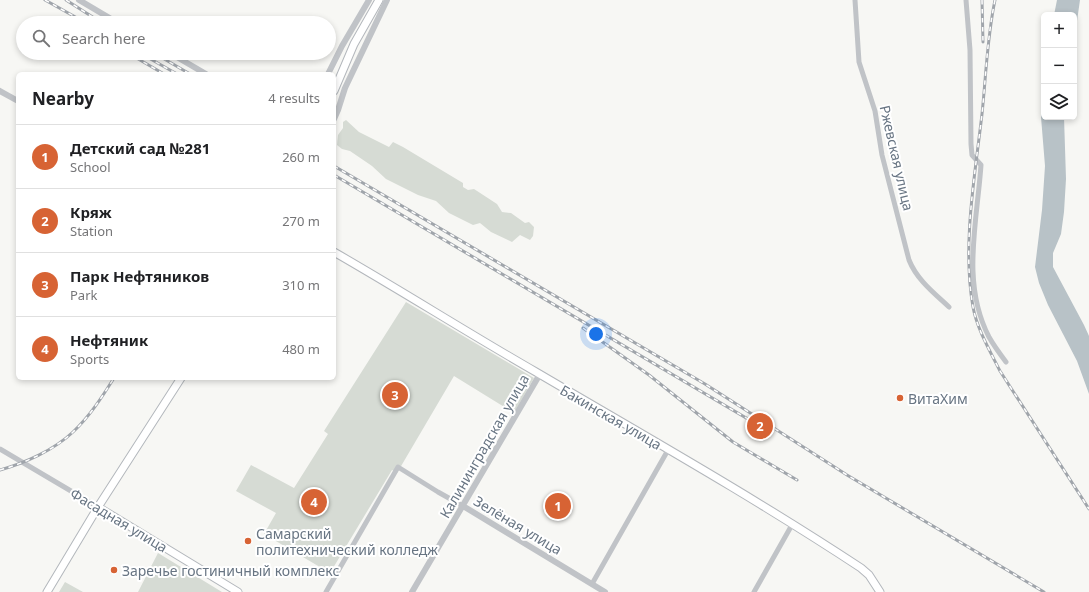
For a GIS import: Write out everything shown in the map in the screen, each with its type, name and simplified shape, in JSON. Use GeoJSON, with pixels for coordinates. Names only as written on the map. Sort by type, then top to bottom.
{"type":"FeatureCollection","features":[{"type":"Feature","properties":{"kind":"main road"},"geometry":{"type":"LineString","coordinates":[[336,86],[354,44],[379,0]]}},
{"type":"Feature","properties":{"kind":"main road","name":"Бакинская улица"},"geometry":{"type":"LineString","coordinates":[[336,253],[793,523],[865,571],[880,592]]}},
{"type":"Feature","properties":{"kind":"main road"},"geometry":{"type":"LineString","coordinates":[[47,592],[98,507],[180,380]]}},
{"type":"Feature","properties":{"kind":"main road","name":"Фасадная улица"},"geometry":{"type":"LineString","coordinates":[[98,507],[238,592]]}},
{"type":"Feature","properties":{"kind":"street"},"geometry":{"type":"LineString","coordinates":[[79,0],[106,16]]}},
{"type":"Feature","properties":{"kind":"street"},"geometry":{"type":"LineString","coordinates":[[336,58],[369,0]]}},
{"type":"Feature","properties":{"kind":"street"},"geometry":{"type":"LineString","coordinates":[[336,114],[345,88],[386,0]]}},
{"type":"Feature","properties":{"kind":"street","name":"Ржевская улица"},"geometry":{"type":"LineString","coordinates":[[854,0],[859,62],[875,111],[882,155],[909,260],[925,286],[949,307]]}},
{"type":"Feature","properties":{"kind":"street"},"geometry":{"type":"LineString","coordinates":[[966,0],[970,50],[971,144],[972,155],[980,165],[972,253],[973,282],[980,315],[989,337],[1006,362]]}},
{"type":"Feature","properties":{"kind":"street"},"geometry":{"type":"LineString","coordinates":[[182,60],[203,72]]}},
{"type":"Feature","properties":{"kind":"street"},"geometry":{"type":"LineString","coordinates":[[329,72],[335,60]]}},
{"type":"Feature","properties":{"kind":"street"},"geometry":{"type":"LineString","coordinates":[[0,91],[16,100]]}},
{"type":"Feature","properties":{"kind":"street","name":"Калининградская улица"},"geometry":{"type":"LineString","coordinates":[[412,592],[540,374]]}},
{"type":"Feature","properties":{"kind":"street","name":"Фасадная улица"},"geometry":{"type":"LineString","coordinates":[[0,449],[98,507]]}},
{"type":"Feature","properties":{"kind":"street"},"geometry":{"type":"LineString","coordinates":[[592,584],[668,450]]}},
{"type":"Feature","properties":{"kind":"street","name":"Зелёная улица"},"geometry":{"type":"LineString","coordinates":[[326,592],[398,467],[605,592]]}},
{"type":"Feature","properties":{"kind":"street"},"geometry":{"type":"LineString","coordinates":[[754,592],[793,523]]}},
{"type":"Feature","properties":{"kind":"shaded area"},"geometry":{"type":"Polygon","coordinates":[[[1057,0],[1080,0],[1077,21],[1077,12],[1055,12],[1057,0]]]}},
{"type":"Feature","properties":{"kind":"shaded area"},"geometry":{"type":"Polygon","coordinates":[[[346,120],[359,132],[389,147],[393,142],[403,147],[463,183],[463,187],[468,190],[474,189],[497,204],[502,212],[511,213],[525,223],[529,222],[534,227],[533,236],[530,240],[520,235],[512,242],[491,232],[480,223],[473,225],[449,213],[436,201],[418,195],[386,179],[372,166],[350,151],[342,149],[337,145],[338,135],[343,128],[343,122],[346,120]]]}},
{"type":"Feature","properties":{"kind":"shaded area"},"geometry":{"type":"Polygon","coordinates":[[[1041,120],[1064,120],[1066,179],[1064,212],[1061,234],[1053,253],[1053,267],[1089,336],[1089,394],[1077,361],[1048,305],[1039,283],[1035,267],[1042,210],[1045,166],[1041,120]]]}},
{"type":"Feature","properties":{"kind":"shaded area"},"geometry":{"type":"Polygon","coordinates":[[[406,302],[534,378],[514,413],[454,376],[397,473],[392,470],[330,573],[264,534],[276,513],[236,491],[251,465],[294,488],[328,434],[324,431],[406,302]]]}},
{"type":"Feature","properties":{"kind":"shaded area"},"geometry":{"type":"Polygon","coordinates":[[[158,553],[222,592],[138,592],[158,553]]]}},
{"type":"Feature","properties":{"kind":"shaded area"},"geometry":{"type":"Polygon","coordinates":[[[65,582],[83,592],[59,592],[65,582]]]}},
{"type":"Feature","properties":{"kind":"railway"},"geometry":{"type":"LineString","coordinates":[[45,0],[74,16]]}},
{"type":"Feature","properties":{"kind":"railway"},"geometry":{"type":"LineString","coordinates":[[66,0],[91,16]]}},
{"type":"Feature","properties":{"kind":"railway"},"geometry":{"type":"LineString","coordinates":[[982,0],[983,42]]}},
{"type":"Feature","properties":{"kind":"railway"},"geometry":{"type":"LineString","coordinates":[[995,0],[988,43],[969,235],[970,284],[973,307],[981,332],[1000,371],[1089,509]]}},
{"type":"Feature","properties":{"kind":"railway"},"geometry":{"type":"LineString","coordinates":[[140,60],[161,72]]}},
{"type":"Feature","properties":{"kind":"railway"},"geometry":{"type":"LineString","coordinates":[[152,60],[173,72]]}},
{"type":"Feature","properties":{"kind":"railway"},"geometry":{"type":"LineString","coordinates":[[166,60],[187,72]]}},
{"type":"Feature","properties":{"kind":"railway"},"geometry":{"type":"LineString","coordinates":[[336,167],[705,384],[847,475],[1044,592]]}},
{"type":"Feature","properties":{"kind":"railway"},"geometry":{"type":"LineString","coordinates":[[336,176],[770,432]]}},
{"type":"Feature","properties":{"kind":"railway"},"geometry":{"type":"LineString","coordinates":[[583,328],[649,375],[733,442],[797,480]]}},
{"type":"Feature","properties":{"kind":"railway"},"geometry":{"type":"LineString","coordinates":[[0,470],[19,464],[39,455],[65,439],[90,413],[113,380]]}},
{"type":"Feature","properties":{"kind":"place","name":"Парк Нефтяников"},"geometry":{"type":"Point","coordinates":[395,395]}},
{"type":"Feature","properties":{"kind":"place","name":"ВитаХим"},"geometry":{"type":"Point","coordinates":[900,398]}},
{"type":"Feature","properties":{"kind":"place","name":"Кряж"},"geometry":{"type":"Point","coordinates":[760,426]}},
{"type":"Feature","properties":{"kind":"place","name":"Нефтяник"},"geometry":{"type":"Point","coordinates":[314,502]}},
{"type":"Feature","properties":{"kind":"place","name":"Детский сад №281"},"geometry":{"type":"Point","coordinates":[558,506]}},
{"type":"Feature","properties":{"kind":"place","name":"Самарский политехнический колледж"},"geometry":{"type":"Point","coordinates":[248,541]}},
{"type":"Feature","properties":{"kind":"place","name":"Заречье гостиничный комплекс"},"geometry":{"type":"Point","coordinates":[114,570]}}]}
